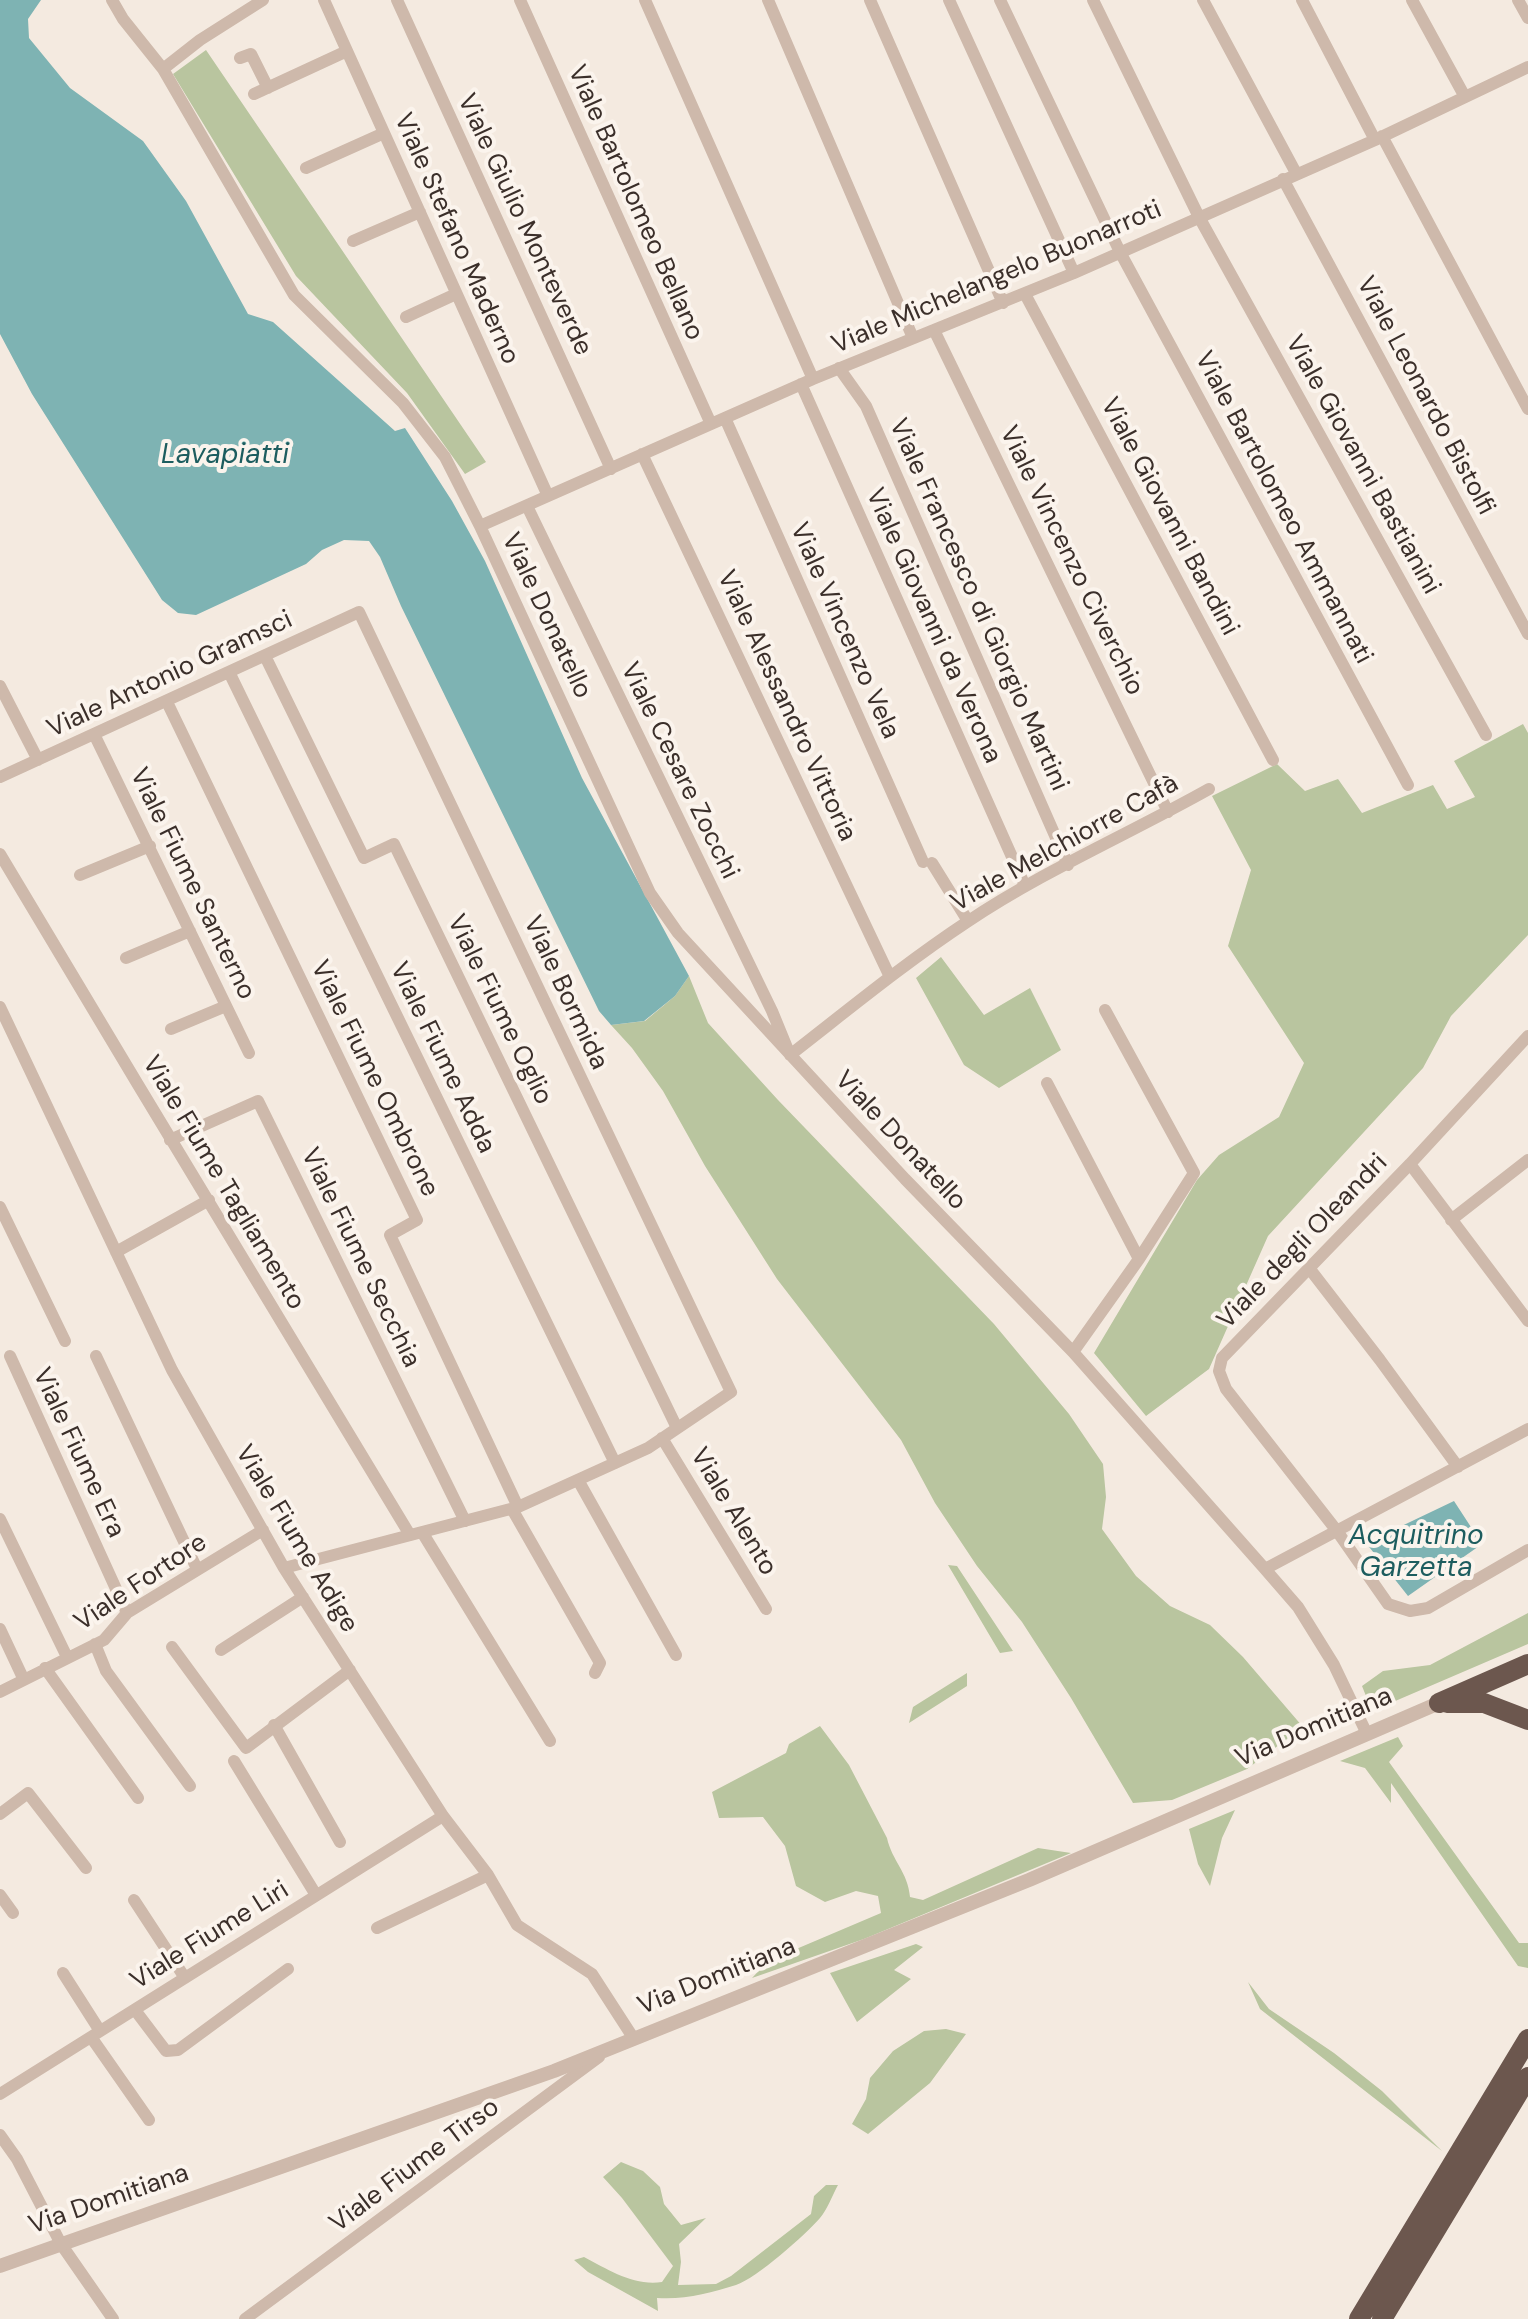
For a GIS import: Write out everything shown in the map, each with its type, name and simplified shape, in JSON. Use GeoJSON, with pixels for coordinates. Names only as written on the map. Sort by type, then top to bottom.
{"type":"FeatureCollection","features":[{"type":"Feature","properties":{"kind":"highway"},"geometry":{"type":"LineString","coordinates":[[1439,1703],[1528,1664]]}},
{"type":"Feature","properties":{"kind":"highway"},"geometry":{"type":"LineString","coordinates":[[1439,1703],[1484,1703],[1528,1720]]}},
{"type":"Feature","properties":{"kind":"highway"},"geometry":{"type":"LineString","coordinates":[[1359,2319],[1528,2039]]}},
{"type":"Feature","properties":{"kind":"highway"},"geometry":{"type":"LineString","coordinates":[[1382,2319],[1528,2077]]}},
{"type":"Feature","properties":{"kind":"street","name":"Viale Donatello"},"geometry":{"type":"LineString","coordinates":[[112,0],[123,19],[163,69],[294,295],[403,403],[445,457],[650,893],[678,933],[905,1179],[1073,1352],[1298,1607],[1327,1654],[1367,1734]]}},
{"type":"Feature","properties":{"kind":"street"},"geometry":{"type":"LineString","coordinates":[[163,69],[200,40],[263,0]]}},
{"type":"Feature","properties":{"kind":"street","name":"Viale Stefano Maderno"},"geometry":{"type":"LineString","coordinates":[[324,0],[548,496]]}},
{"type":"Feature","properties":{"kind":"street","name":"Viale Giulio Monteverde"},"geometry":{"type":"LineString","coordinates":[[397,0],[611,469]]}},
{"type":"Feature","properties":{"kind":"street","name":"Viale Bartolomeo Bellano"},"geometry":{"type":"LineString","coordinates":[[520,0],[711,424]]}},
{"type":"Feature","properties":{"kind":"street","name":"Viale Giovanni da Verona"},"geometry":{"type":"LineString","coordinates":[[645,0],[1025,886]]}},
{"type":"Feature","properties":{"kind":"street"},"geometry":{"type":"LineString","coordinates":[[768,0],[913,338]]}},
{"type":"Feature","properties":{"kind":"street"},"geometry":{"type":"LineString","coordinates":[[870,0],[1003,303]]}},
{"type":"Feature","properties":{"kind":"street"},"geometry":{"type":"LineString","coordinates":[[949,0],[1074,273]]}},
{"type":"Feature","properties":{"kind":"street","name":"Viale Bartolomeo Ammannati"},"geometry":{"type":"LineString","coordinates":[[1000,0],[1120,252],[1408,785]]}},
{"type":"Feature","properties":{"kind":"street","name":"Viale Giovanni Bastianini"},"geometry":{"type":"LineString","coordinates":[[1093,0],[1199,217],[1486,735]]}},
{"type":"Feature","properties":{"kind":"street","name":"Viale Leonardo Bistolfi"},"geometry":{"type":"LineString","coordinates":[[1203,0],[1290,176],[1528,634]]}},
{"type":"Feature","properties":{"kind":"street"},"geometry":{"type":"LineString","coordinates":[[1302,0],[1528,409]]}},
{"type":"Feature","properties":{"kind":"street"},"geometry":{"type":"LineString","coordinates":[[1412,0],[1465,97]]}},
{"type":"Feature","properties":{"kind":"street"},"geometry":{"type":"LineString","coordinates":[[1518,0],[1528,18]]}},
{"type":"Feature","properties":{"kind":"street"},"geometry":{"type":"LineString","coordinates":[[254,94],[347,51]]}},
{"type":"Feature","properties":{"kind":"street"},"geometry":{"type":"LineString","coordinates":[[240,58],[251,54],[268,88]]}},
{"type":"Feature","properties":{"kind":"street","name":"Viale Michelangelo Buonarroti"},"geometry":{"type":"LineString","coordinates":[[480,526],[839,368],[1074,273],[1379,138],[1528,67]]}},
{"type":"Feature","properties":{"kind":"street"},"geometry":{"type":"LineString","coordinates":[[306,168],[384,133]]}},
{"type":"Feature","properties":{"kind":"street"},"geometry":{"type":"LineString","coordinates":[[353,241],[420,212]]}},
{"type":"Feature","properties":{"kind":"street"},"geometry":{"type":"LineString","coordinates":[[406,317],[456,294]]}},
{"type":"Feature","properties":{"kind":"street","name":"Viale Giovanni Bandini"},"geometry":{"type":"LineString","coordinates":[[1025,294],[1273,760]]}},
{"type":"Feature","properties":{"kind":"street","name":"Viale Vincenzo Civerchio"},"geometry":{"type":"LineString","coordinates":[[934,330],[1168,812]]}},
{"type":"Feature","properties":{"kind":"street","name":"Viale Francesco di Giorgio Martini"},"geometry":{"type":"LineString","coordinates":[[839,368],[866,406],[1068,865]]}},
{"type":"Feature","properties":{"kind":"street","name":"Viale Vincenzo Vela"},"geometry":{"type":"LineString","coordinates":[[725,418],[928,863],[968,921]]}},
{"type":"Feature","properties":{"kind":"street","name":"Viale Alessandro Vittoria"},"geometry":{"type":"LineString","coordinates":[[642,454],[890,977]]}},
{"type":"Feature","properties":{"kind":"street","name":"Viale Cesare Zocchi"},"geometry":{"type":"LineString","coordinates":[[527,506],[772,1011],[790,1055]]}},
{"type":"Feature","properties":{"kind":"street","name":"Viale Antonio Gramsci"},"geometry":{"type":"LineString","coordinates":[[0,777],[359,612]]}},
{"type":"Feature","properties":{"kind":"street","name":"Viale Bormida"},"geometry":{"type":"LineString","coordinates":[[359,612],[731,1392],[677,1428]]}},
{"type":"Feature","properties":{"kind":"street","name":"Viale Fiume Oglio"},"geometry":{"type":"LineString","coordinates":[[265,656],[364,858],[394,844],[677,1428]]}},
{"type":"Feature","properties":{"kind":"street","name":"Viale Fiume Adda"},"geometry":{"type":"LineString","coordinates":[[229,672],[615,1463]]}},
{"type":"Feature","properties":{"kind":"street"},"geometry":{"type":"LineString","coordinates":[[0,686],[38,760]]}},
{"type":"Feature","properties":{"kind":"street","name":"Viale Fiume Ombrone"},"geometry":{"type":"LineString","coordinates":[[167,702],[417,1220],[390,1235],[515,1508]]}},
{"type":"Feature","properties":{"kind":"street","name":"Viale Fiume Santerno"},"geometry":{"type":"LineString","coordinates":[[94,734],[249,1053]]}},
{"type":"Feature","properties":{"kind":"street","name":"Viale Melchiorre Cafà"},"geometry":{"type":"LineString","coordinates":[[790,1055],[968,921],[1025,886],[1209,789]]}},
{"type":"Feature","properties":{"kind":"street"},"geometry":{"type":"LineString","coordinates":[[80,875],[150,846]]}},
{"type":"Feature","properties":{"kind":"street","name":"Viale Fiume Tagliamento"},"geometry":{"type":"LineString","coordinates":[[0,854],[170,1140],[416,1534],[550,1741]]}},
{"type":"Feature","properties":{"kind":"street"},"geometry":{"type":"LineString","coordinates":[[126,958],[190,931]]}},
{"type":"Feature","properties":{"kind":"street"},"geometry":{"type":"LineString","coordinates":[[171,1029],[226,1006]]}},
{"type":"Feature","properties":{"kind":"street","name":"Viale Fiume Adige"},"geometry":{"type":"LineString","coordinates":[[0,1007],[172,1370],[284,1568],[443,1816],[488,1875],[517,1925],[592,1974],[634,2039]]}},
{"type":"Feature","properties":{"kind":"street"},"geometry":{"type":"LineString","coordinates":[[1073,1352],[1139,1259],[1194,1173],[1105,1010]]}},
{"type":"Feature","properties":{"kind":"street","name":"Viale degli Oleandri"},"geometry":{"type":"LineString","coordinates":[[1528,1036],[1410,1164],[1222,1358],[1219,1371],[1226,1389],[1337,1531],[1388,1604],[1410,1611],[1428,1608],[1528,1550]]}},
{"type":"Feature","properties":{"kind":"street"},"geometry":{"type":"LineString","coordinates":[[1047,1083],[1139,1259]]}},
{"type":"Feature","properties":{"kind":"street","name":"Viale Fiume Secchia"},"geometry":{"type":"LineString","coordinates":[[170,1140],[258,1101],[465,1521]]}},
{"type":"Feature","properties":{"kind":"street"},"geometry":{"type":"LineString","coordinates":[[1451,1220],[1528,1160]]}},
{"type":"Feature","properties":{"kind":"street"},"geometry":{"type":"LineString","coordinates":[[1410,1164],[1528,1321]]}},
{"type":"Feature","properties":{"kind":"street"},"geometry":{"type":"LineString","coordinates":[[116,1252],[209,1200]]}},
{"type":"Feature","properties":{"kind":"street"},"geometry":{"type":"LineString","coordinates":[[0,1207],[65,1341]]}},
{"type":"Feature","properties":{"kind":"street"},"geometry":{"type":"LineString","coordinates":[[1309,1268],[1458,1467]]}},
{"type":"Feature","properties":{"kind":"street","name":"Viale Fiume Era"},"geometry":{"type":"LineString","coordinates":[[10,1356],[127,1613]]}},
{"type":"Feature","properties":{"kind":"street"},"geometry":{"type":"LineString","coordinates":[[96,1356],[197,1569]]}},
{"type":"Feature","properties":{"kind":"street"},"geometry":{"type":"LineString","coordinates":[[284,1568],[515,1508],[615,1463],[677,1428]]}},
{"type":"Feature","properties":{"kind":"street"},"geometry":{"type":"LineString","coordinates":[[1265,1569],[1528,1429]]}},
{"type":"Feature","properties":{"kind":"street","name":"Viale Alento"},"geometry":{"type":"LineString","coordinates":[[662,1438],[766,1609]]}},
{"type":"Feature","properties":{"kind":"street"},"geometry":{"type":"LineString","coordinates":[[578,1480],[676,1655]]}},
{"type":"Feature","properties":{"kind":"street"},"geometry":{"type":"LineString","coordinates":[[515,1508],[600,1663],[595,1673]]}},
{"type":"Feature","properties":{"kind":"street"},"geometry":{"type":"LineString","coordinates":[[0,1519],[67,1657]]}},
{"type":"Feature","properties":{"kind":"street","name":"Viale Fortore"},"geometry":{"type":"LineString","coordinates":[[0,1692],[104,1640],[127,1613],[263,1530]]}},
{"type":"Feature","properties":{"kind":"street"},"geometry":{"type":"LineString","coordinates":[[221,1650],[303,1597]]}},
{"type":"Feature","properties":{"kind":"street"},"geometry":{"type":"LineString","coordinates":[[0,1629],[23,1678]]}},
{"type":"Feature","properties":{"kind":"street"},"geometry":{"type":"LineString","coordinates":[[95,1644],[106,1671],[190,1786]]}},
{"type":"Feature","properties":{"kind":"street"},"geometry":{"type":"LineString","coordinates":[[172,1647],[246,1748],[350,1670]]}},
{"type":"Feature","properties":{"kind":"street"},"geometry":{"type":"LineString","coordinates":[[45,1668],[138,1798]]}},
{"type":"Feature","properties":{"kind":"street","name":"Via Domitiana"},"geometry":{"type":"LineString","coordinates":[[0,2266],[612,2048],[1029,1880],[1439,1703]]}},
{"type":"Feature","properties":{"kind":"street"},"geometry":{"type":"LineString","coordinates":[[274,1725],[340,1842]]}},
{"type":"Feature","properties":{"kind":"street"},"geometry":{"type":"LineString","coordinates":[[234,1761],[316,1895]]}},
{"type":"Feature","properties":{"kind":"street"},"geometry":{"type":"LineString","coordinates":[[0,1814],[28,1793],[86,1868]]}},
{"type":"Feature","properties":{"kind":"street","name":"Viale Fiume Liri"},"geometry":{"type":"LineString","coordinates":[[0,2094],[443,1816]]}},
{"type":"Feature","properties":{"kind":"street"},"geometry":{"type":"LineString","coordinates":[[377,1928],[488,1875]]}},
{"type":"Feature","properties":{"kind":"street"},"geometry":{"type":"LineString","coordinates":[[0,1895],[13,1913]]}},
{"type":"Feature","properties":{"kind":"street"},"geometry":{"type":"LineString","coordinates":[[134,1900],[185,1978]]}},
{"type":"Feature","properties":{"kind":"street"},"geometry":{"type":"LineString","coordinates":[[135,2010],[166,2051],[178,2050],[288,1969]]}},
{"type":"Feature","properties":{"kind":"street"},"geometry":{"type":"LineString","coordinates":[[63,1973],[149,2120]]}},
{"type":"Feature","properties":{"kind":"street","name":"Viale Fiume Tirso"},"geometry":{"type":"LineString","coordinates":[[245,2319],[612,2048]]}},
{"type":"Feature","properties":{"kind":"street"},"geometry":{"type":"LineString","coordinates":[[2,2142],[61,2244],[113,2319]]}},
{"type":"Feature","properties":{"kind":"green space"},"geometry":{"type":"Polygon","coordinates":[[[206,50],[486,462],[465,474],[407,393],[296,276],[173,74],[206,50]]]}},
{"type":"Feature","properties":{"kind":"green space"},"geometry":{"type":"Polygon","coordinates":[[[1523,724],[1528,733],[1528,935],[1451,1016],[1423,1068],[1268,1236],[1209,1369],[1146,1416],[1094,1353],[1197,1180],[1219,1155],[1279,1117],[1304,1063],[1228,946],[1251,870],[1212,796],[1277,764],[1305,791],[1338,779],[1362,813],[1433,785],[1447,809],[1475,797],[1454,761],[1523,724]]]}},
{"type":"Feature","properties":{"kind":"green space"},"geometry":{"type":"Polygon","coordinates":[[[941,957],[984,1015],[1030,988],[1061,1050],[999,1088],[964,1065],[916,978],[941,957]]]}},
{"type":"Feature","properties":{"kind":"green space"},"geometry":{"type":"Polygon","coordinates":[[[689,976],[708,1023],[994,1324],[1069,1414],[1103,1464],[1106,1497],[1102,1529],[1136,1576],[1170,1606],[1210,1625],[1243,1657],[1303,1727],[1247,1769],[1172,1800],[1133,1803],[1022,1622],[977,1566],[935,1503],[901,1440],[777,1279],[705,1166],[663,1091],[611,1025],[645,1021],[675,996],[689,976]]]}},
{"type":"Feature","properties":{"kind":"green space"},"geometry":{"type":"Polygon","coordinates":[[[948,1565],[957,1566],[1013,1651],[1000,1653],[948,1565]]]}},
{"type":"Feature","properties":{"kind":"green space"},"geometry":{"type":"Polygon","coordinates":[[[1528,1613],[1528,1644],[1372,1711],[1362,1686],[1383,1671],[1430,1665],[1528,1613]]]}},
{"type":"Feature","properties":{"kind":"green space"},"geometry":{"type":"Polygon","coordinates":[[[967,1673],[967,1686],[909,1723],[913,1707],[967,1673]]]}},
{"type":"Feature","properties":{"kind":"green space"},"geometry":{"type":"Polygon","coordinates":[[[820,1726],[849,1765],[887,1838],[906,1880],[910,1897],[923,1900],[1038,1848],[1071,1853],[864,1939],[752,1978],[768,1961],[881,1913],[878,1896],[856,1891],[825,1902],[796,1886],[785,1846],[763,1817],[719,1818],[712,1792],[786,1753],[789,1744],[820,1726]]]}},
{"type":"Feature","properties":{"kind":"green space"},"geometry":{"type":"Polygon","coordinates":[[[1398,1737],[1403,1746],[1389,1762],[1519,1943],[1528,1943],[1528,1968],[1518,1966],[1391,1783],[1391,1803],[1365,1768],[1340,1761],[1398,1737]]]}},
{"type":"Feature","properties":{"kind":"green space"},"geometry":{"type":"Polygon","coordinates":[[[1235,1810],[1222,1838],[1210,1886],[1198,1864],[1189,1829],[1235,1810]]]}},
{"type":"Feature","properties":{"kind":"green space"},"geometry":{"type":"Polygon","coordinates":[[[916,1944],[923,1947],[894,1970],[911,1979],[857,2022],[830,1973],[916,1944]]]}},
{"type":"Feature","properties":{"kind":"green space"},"geometry":{"type":"Polygon","coordinates":[[[1248,1982],[1269,2009],[1334,2053],[1382,2091],[1442,2151],[1260,2009],[1248,1982]]]}},
{"type":"Feature","properties":{"kind":"green space"},"geometry":{"type":"Polygon","coordinates":[[[946,2029],[966,2034],[930,2083],[868,2134],[852,2124],[866,2099],[870,2078],[893,2051],[924,2031],[946,2029]]]}},
{"type":"Feature","properties":{"kind":"green space"},"geometry":{"type":"Polygon","coordinates":[[[621,2162],[643,2171],[660,2187],[664,2204],[681,2225],[706,2218],[679,2244],[681,2262],[678,2285],[716,2284],[731,2276],[811,2214],[814,2196],[826,2185],[838,2185],[820,2218],[756,2274],[736,2285],[707,2293],[657,2298],[658,2311],[588,2272],[574,2260],[584,2257],[622,2276],[651,2283],[662,2282],[673,2266],[603,2177],[621,2162]]]}},
{"type":"Feature","properties":{"kind":"water","name":"Lavapiatti"},"geometry":{"type":"Polygon","coordinates":[[[0,0],[41,0],[28,19],[29,38],[70,88],[143,141],[186,201],[248,314],[273,322],[395,431],[405,428],[452,501],[485,561],[582,778],[689,976],[675,996],[644,1021],[611,1025],[599,1011],[380,557],[369,541],[344,540],[322,550],[306,564],[196,615],[178,613],[162,600],[32,394],[0,334],[0,0]]]}},
{"type":"Feature","properties":{"kind":"water","name":"Acquitrino Garzetta"},"geometry":{"type":"Polygon","coordinates":[[[1454,1501],[1482,1544],[1408,1596],[1366,1543],[1454,1501]]]}}]}
